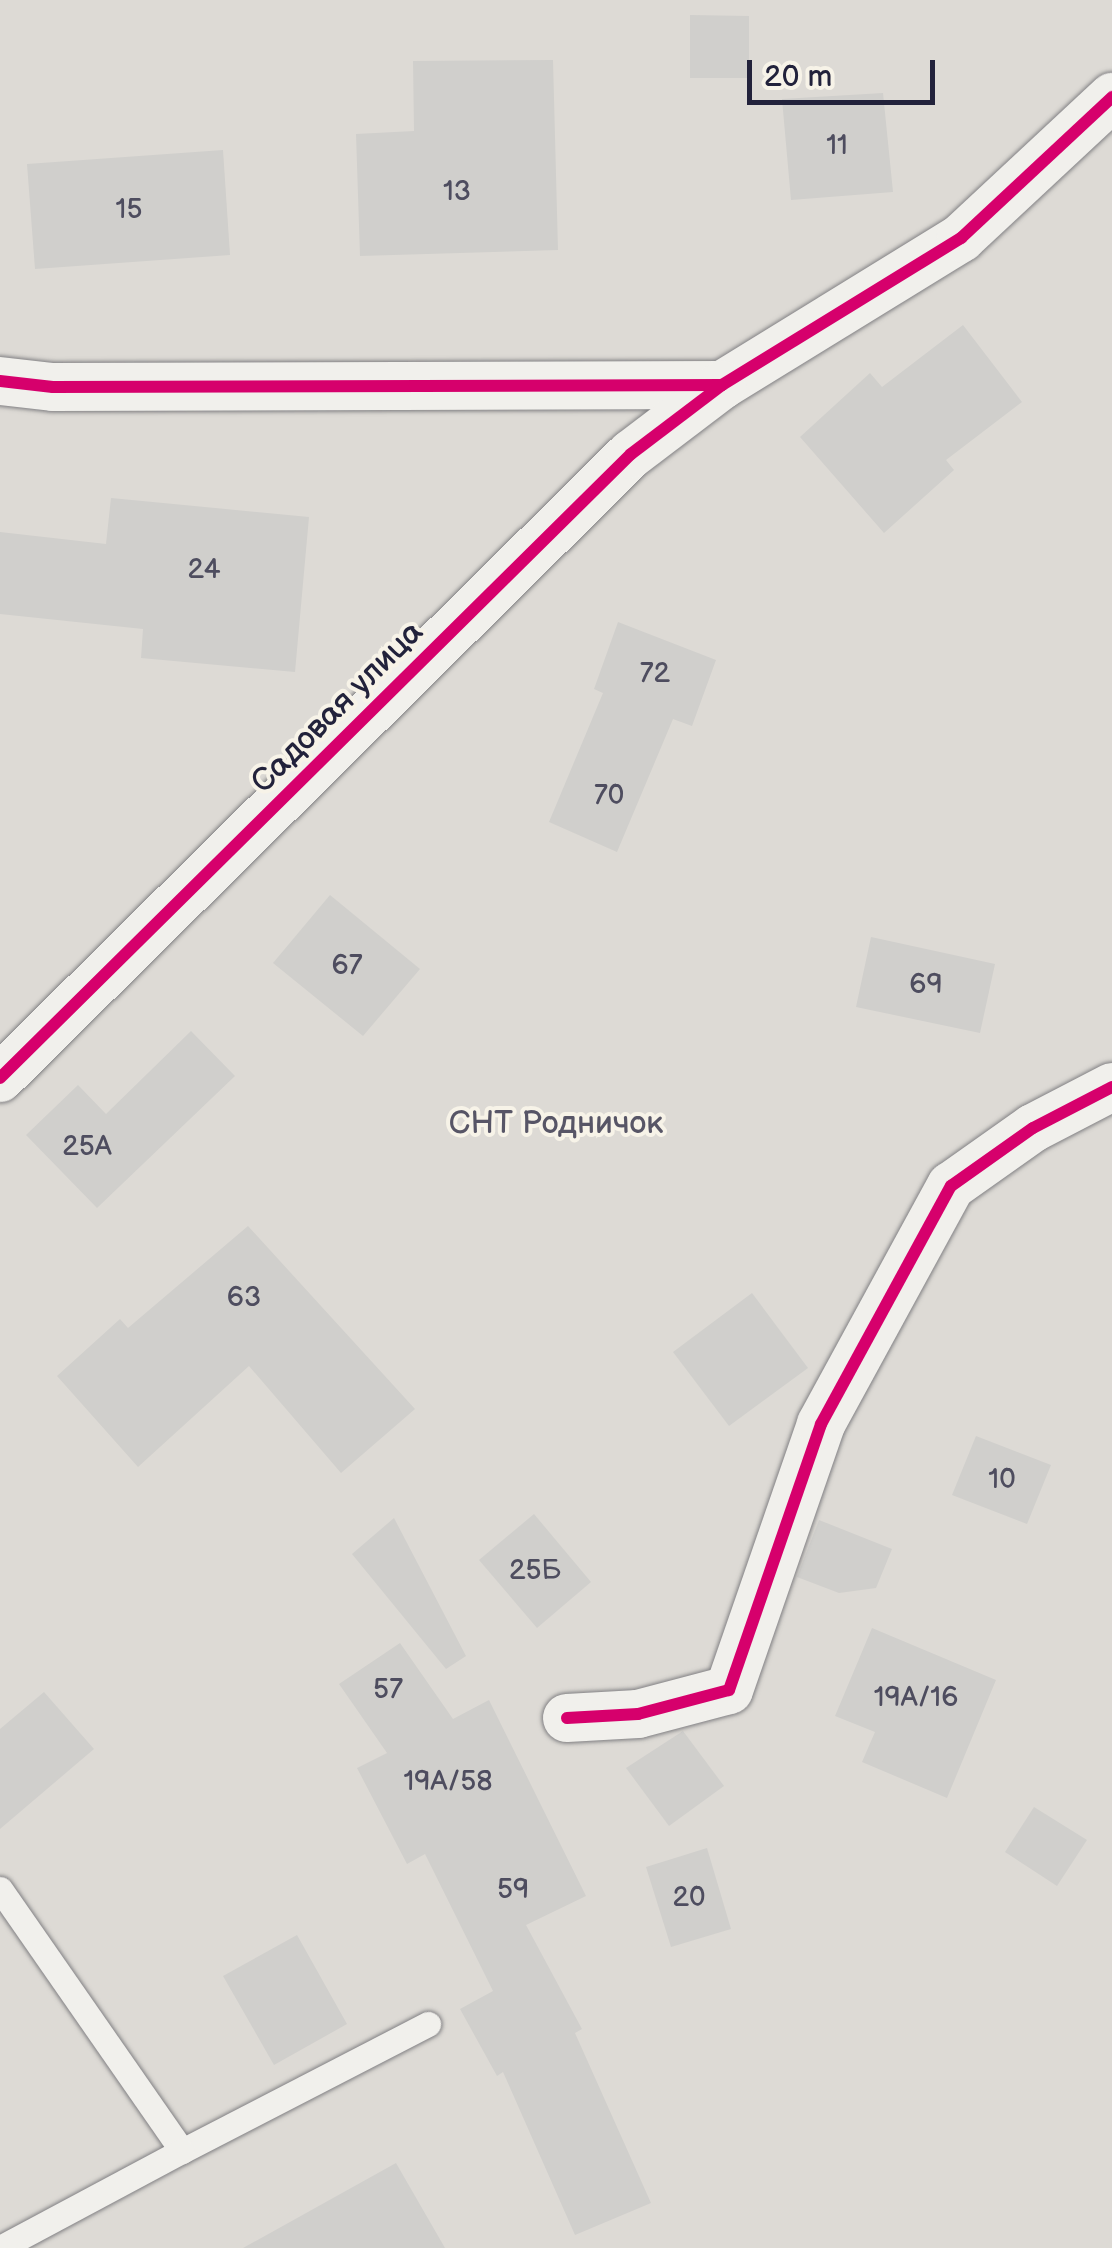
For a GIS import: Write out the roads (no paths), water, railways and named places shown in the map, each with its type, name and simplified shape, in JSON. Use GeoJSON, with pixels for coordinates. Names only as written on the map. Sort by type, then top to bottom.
{"type":"FeatureCollection","features":[{"type":"Feature","properties":{"kind":"street","name":"Садовая улица"},"geometry":{"type":"LineString","coordinates":[[0,1078],[631,454],[722,385],[961,238],[1112,97]]}},
{"type":"Feature","properties":{"kind":"street"},"geometry":{"type":"LineString","coordinates":[[0,381],[53,388],[722,385]]}},
{"type":"Feature","properties":{"kind":"street"},"geometry":{"type":"LineString","coordinates":[[567,1718],[638,1714],[729,1690],[821,1424],[951,1186],[1033,1128],[1112,1087]]}},
{"type":"Feature","properties":{"kind":"lane"},"geometry":{"type":"LineString","coordinates":[[0,1888],[182,2151]]}},
{"type":"Feature","properties":{"kind":"lane"},"geometry":{"type":"LineString","coordinates":[[0,2248],[428,2024]]}},
{"type":"Feature","properties":{"kind":"park label","name":"СНТ Родничок"},"geometry":{"type":"Point","coordinates":[556,1124]}}]}
